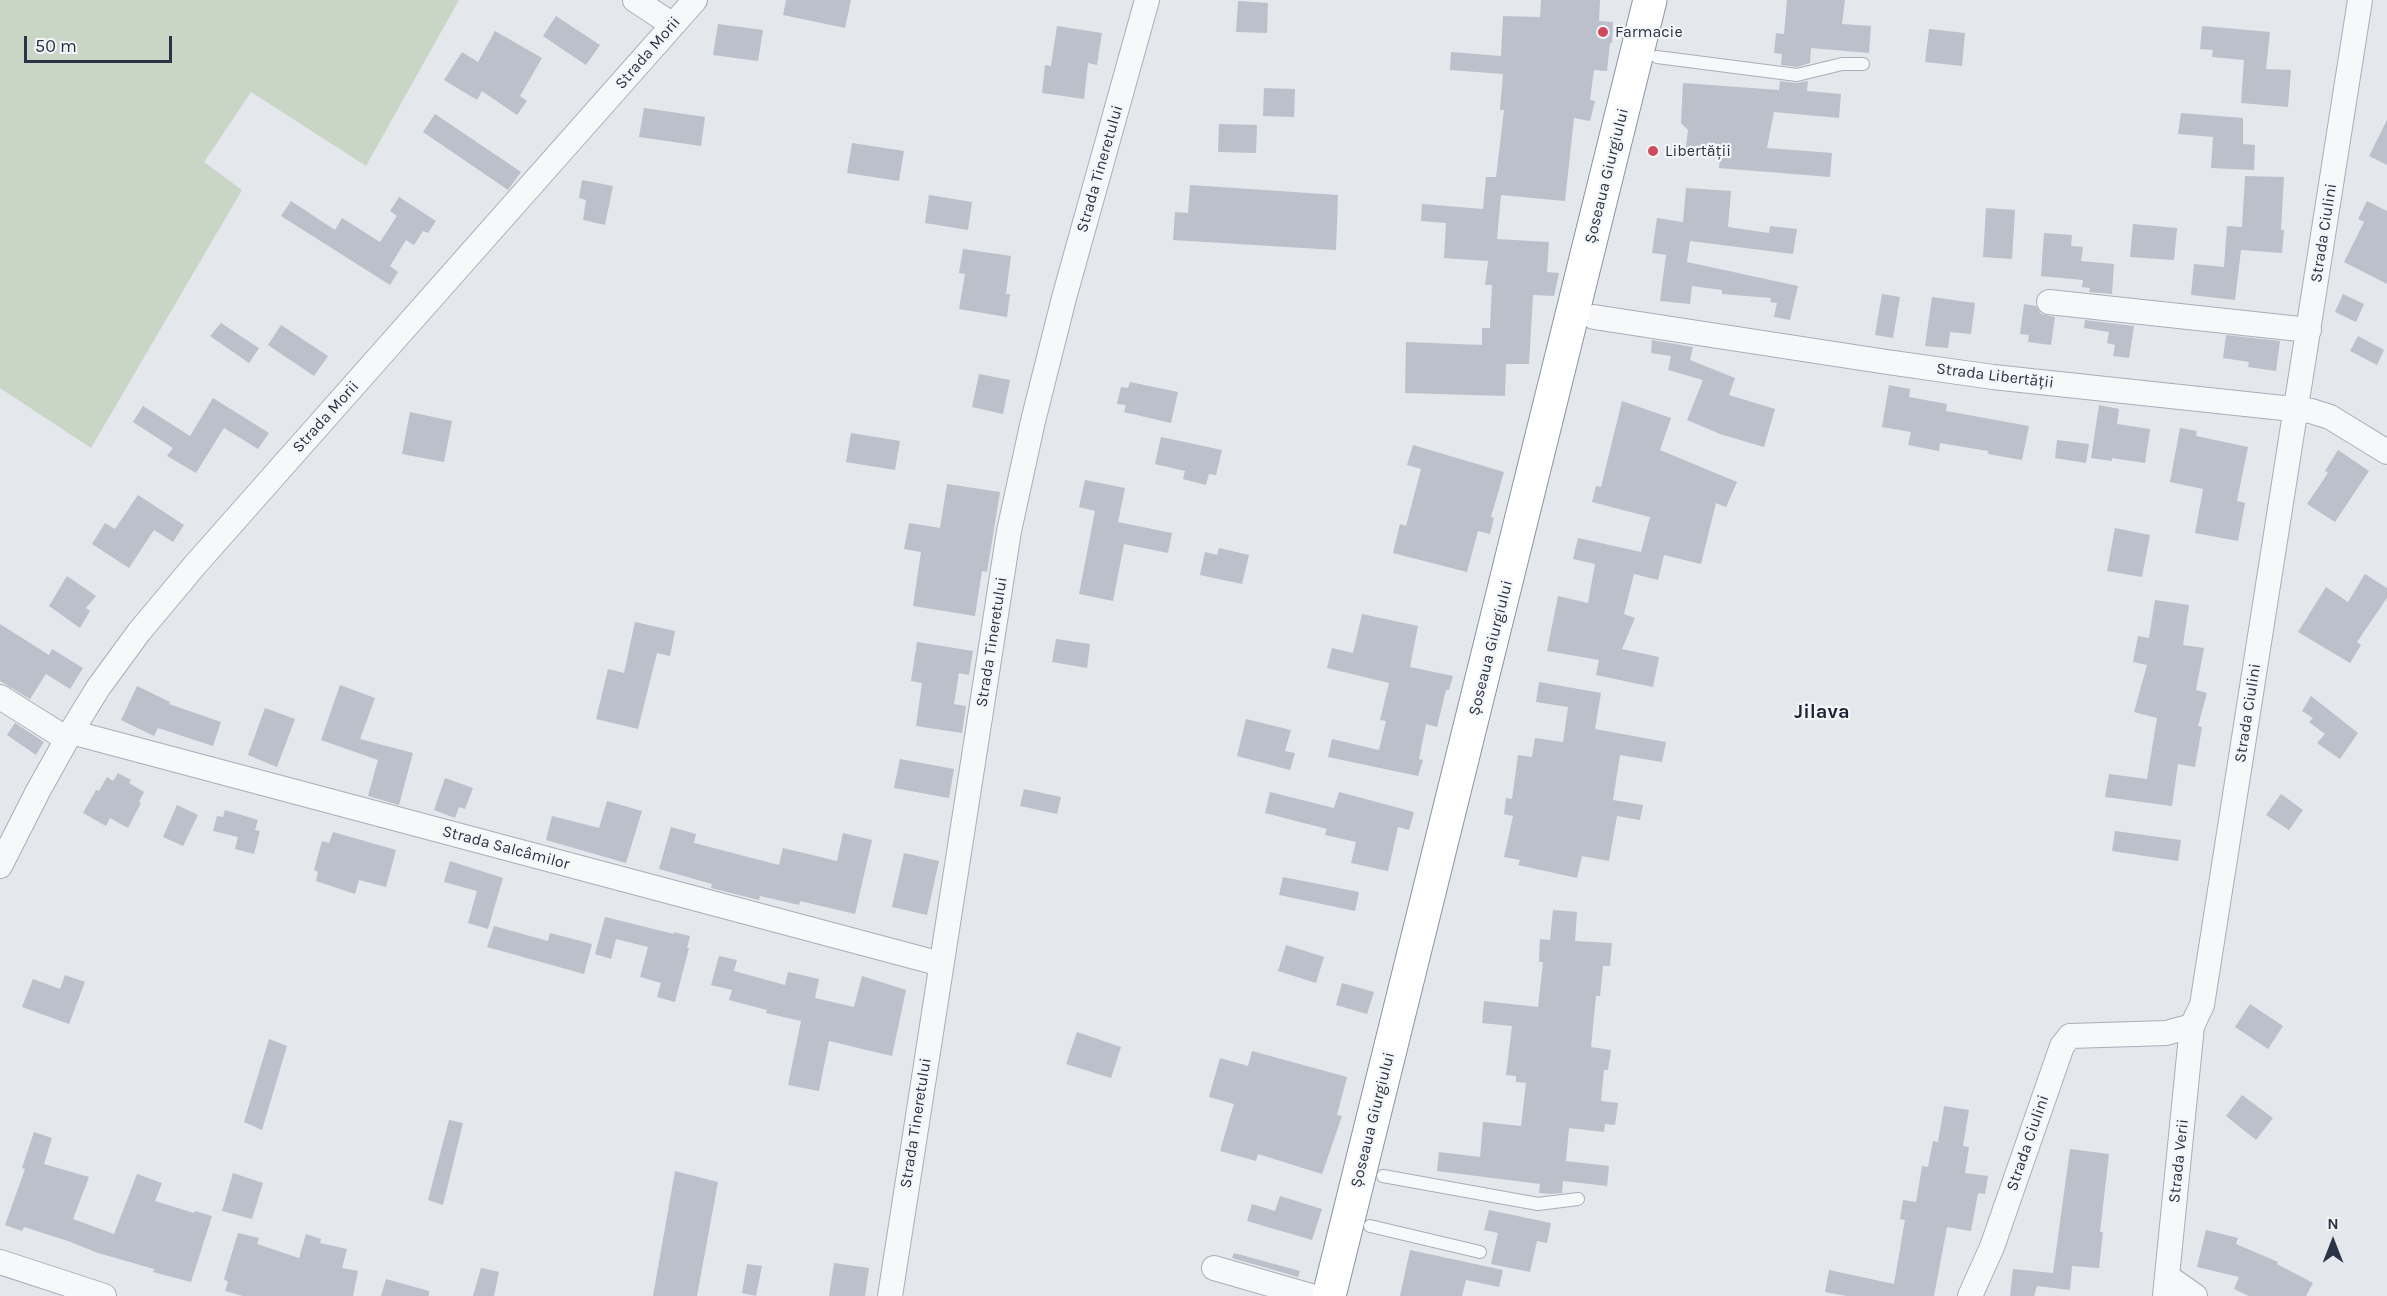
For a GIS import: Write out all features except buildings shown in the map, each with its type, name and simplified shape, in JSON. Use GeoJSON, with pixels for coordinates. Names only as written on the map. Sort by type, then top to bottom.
{"type":"FeatureCollection","features":[{"type":"Feature","properties":{"kind":"highway","name":"Șoseaua Giurgiului"},"geometry":{"type":"LineString","coordinates":[[1329,1296],[1650,0]]}},
{"type":"Feature","properties":{"kind":"highway","name":"Șoseaua Giurgiului"},"geometry":{"type":"LineString","coordinates":[[1353,1296],[1671,0]]}},
{"type":"Feature","properties":{"kind":"street"},"geometry":{"type":"LineString","coordinates":[[635,0],[673,25]]}},
{"type":"Feature","properties":{"kind":"street","name":"Strada Morii"},"geometry":{"type":"LineString","coordinates":[[0,866],[69,736],[118,660],[195,565],[695,0]]}},
{"type":"Feature","properties":{"kind":"street","name":"Strada Tineretului"},"geometry":{"type":"LineString","coordinates":[[890,1296],[1009,531],[1033,421],[1064,298],[1147,0]]}},
{"type":"Feature","properties":{"kind":"street","name":"Strada Ciulini"},"geometry":{"type":"LineString","coordinates":[[1970,1296],[1992,1247],[2062,1046],[2070,1036],[2166,1033],[2192,1026],[2202,1005],[2360,0]]}},
{"type":"Feature","properties":{"kind":"street"},"geometry":{"type":"LineString","coordinates":[[2049,302],[2309,330]]}},
{"type":"Feature","properties":{"kind":"street","name":"Strada Libertății"},"geometry":{"type":"LineString","coordinates":[[1594,317],[1994,377],[2295,409],[2330,417],[2387,452]]}},
{"type":"Feature","properties":{"kind":"street","name":"Strada Salcâmilor"},"geometry":{"type":"LineString","coordinates":[[0,697],[69,736],[941,964]]}},
{"type":"Feature","properties":{"kind":"street","name":"Strada Verii"},"geometry":{"type":"LineString","coordinates":[[2166,1286],[2192,1026]]}},
{"type":"Feature","properties":{"kind":"street"},"geometry":{"type":"LineString","coordinates":[[0,1262],[104,1296]]}},
{"type":"Feature","properties":{"kind":"street"},"geometry":{"type":"LineString","coordinates":[[1214,1268],[1311,1296]]}},
{"type":"Feature","properties":{"kind":"street"},"geometry":{"type":"LineString","coordinates":[[2166,1286],[2195,1296]]}},
{"type":"Feature","properties":{"kind":"lane"},"geometry":{"type":"LineString","coordinates":[[1657,57],[1797,75],[1842,64],[1863,64]]}},
{"type":"Feature","properties":{"kind":"lane"},"geometry":{"type":"LineString","coordinates":[[1383,1176],[1538,1204],[1578,1199]]}},
{"type":"Feature","properties":{"kind":"lane"},"geometry":{"type":"LineString","coordinates":[[1370,1226],[1480,1252]]}},
{"type":"Feature","properties":{"kind":"green space"},"geometry":{"type":"Polygon","coordinates":[[[0,0],[459,0],[366,166],[251,92],[204,162],[242,190],[91,448],[0,388],[0,0]]]}},
{"type":"Feature","properties":{"kind":"place","name":"Farmacie"},"geometry":{"type":"Point","coordinates":[1603,32]}},
{"type":"Feature","properties":{"kind":"place","name":"Libertății"},"geometry":{"type":"Point","coordinates":[1653,151]}},
{"type":"Feature","properties":{"kind":"district","name":"Jilava"},"geometry":{"type":"Point","coordinates":[1822,712]}}]}
